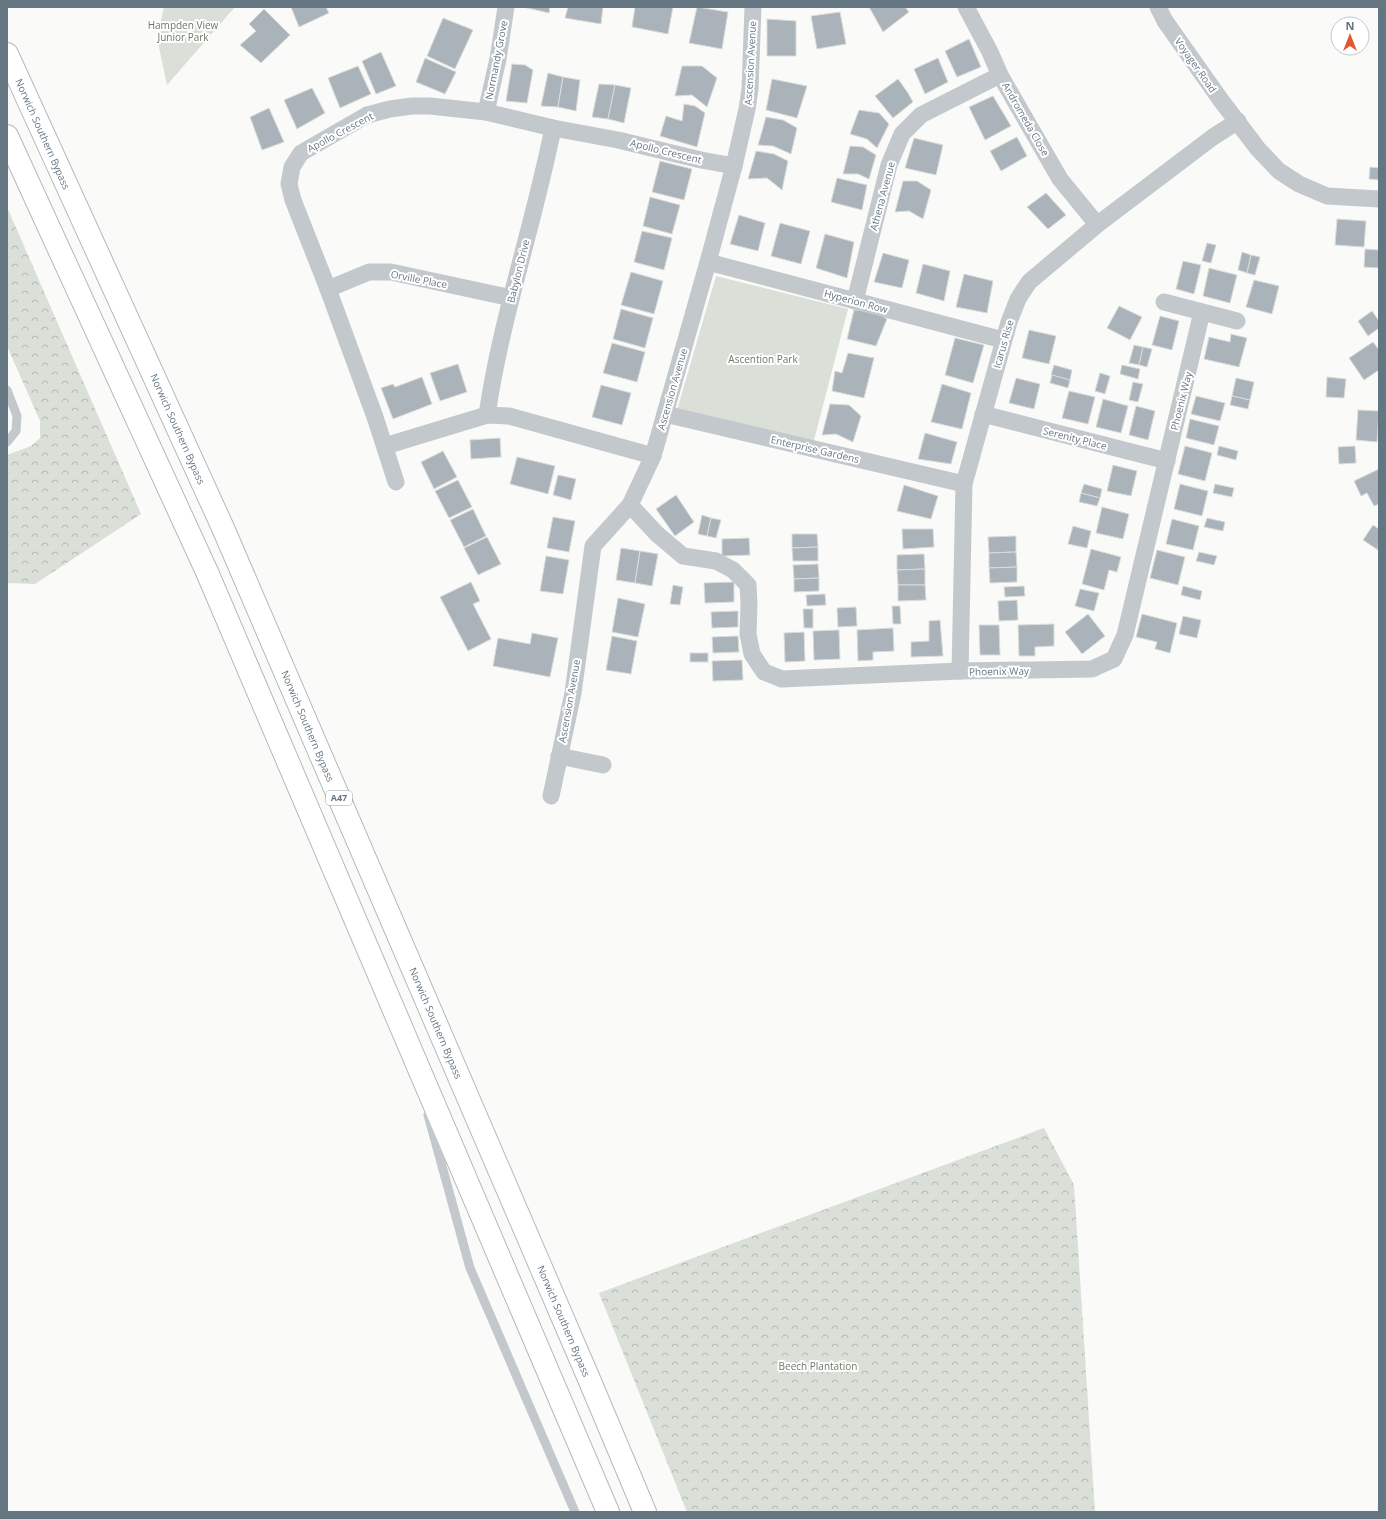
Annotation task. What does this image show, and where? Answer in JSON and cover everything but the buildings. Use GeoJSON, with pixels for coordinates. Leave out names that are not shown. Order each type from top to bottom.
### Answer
{"type":"FeatureCollection","features":[{"type":"Feature","properties":{"kind":"highway","name":"A47"},"geometry":{"type":"LineString","coordinates":[[7,46],[22,88]]}},
{"type":"Feature","properties":{"kind":"highway","name":"Norwich Southern Bypass"},"geometry":{"type":"LineString","coordinates":[[7,54],[223,528],[590,1379],[645,1512]]}},
{"type":"Feature","properties":{"kind":"highway"},"geometry":{"type":"LineString","coordinates":[[7,137],[206,572],[608,1512]]}},
{"type":"Feature","properties":{"kind":"street","name":"Normandy Grove"},"geometry":{"type":"LineString","coordinates":[[486,112],[498,59],[506,7]]}},
{"type":"Feature","properties":{"kind":"street","name":"Ascension Avenue"},"geometry":{"type":"LineString","coordinates":[[551,796],[573,692],[593,546],[630,505],[653,456],[708,262],[734,166],[747,109],[750,89],[753,7]]}},
{"type":"Feature","properties":{"kind":"street","name":"Andromeda Close"},"geometry":{"type":"LineString","coordinates":[[966,7],[990,52],[1000,75],[1060,179],[1091,218],[1098,224]]}},
{"type":"Feature","properties":{"kind":"street","name":"Voyager Road"},"geometry":{"type":"LineString","coordinates":[[1158,7],[1174,34],[1220,99],[1258,149],[1279,171],[1299,184],[1327,196],[1379,199]]}},
{"type":"Feature","properties":{"kind":"street","name":"Athena Avenue"},"geometry":{"type":"LineString","coordinates":[[855,301],[889,165],[902,134],[921,115],[1000,75]]}},
{"type":"Feature","properties":{"kind":"street","name":"Apollo Crescent"},"geometry":{"type":"LineString","coordinates":[[396,482],[385,446],[328,289],[293,200],[289,184],[292,167],[301,153],[367,115],[390,109],[412,106],[430,106],[486,112],[734,166]]}},
{"type":"Feature","properties":{"kind":"street","name":"Icarus Rise"},"geometry":{"type":"LineString","coordinates":[[960,671],[964,484],[1003,340],[1018,298],[1029,282],[1098,224],[1213,137],[1238,121]]}},
{"type":"Feature","properties":{"kind":"street","name":"Babylon Drive"},"geometry":{"type":"LineString","coordinates":[[486,415],[490,389],[511,298],[546,166],[554,128]]}},
{"type":"Feature","properties":{"kind":"street","name":"Hyperion Row"},"geometry":{"type":"LineString","coordinates":[[708,262],[1003,340]]}},
{"type":"Feature","properties":{"kind":"street","name":"Orville Place"},"geometry":{"type":"LineString","coordinates":[[328,289],[369,272],[390,272],[511,298]]}},
{"type":"Feature","properties":{"kind":"street"},"geometry":{"type":"LineString","coordinates":[[1164,302],[1237,321]]}},
{"type":"Feature","properties":{"kind":"street","name":"Phoenix Way"},"geometry":{"type":"LineString","coordinates":[[630,505],[657,534],[683,556],[716,562],[733,570],[748,585],[748,634],[752,654],[764,672],[782,679],[960,671],[1092,669],[1114,658],[1125,635],[1202,312]]}},
{"type":"Feature","properties":{"kind":"street","name":"Enterprise Gardens"},"geometry":{"type":"LineString","coordinates":[[665,414],[964,484]]}},
{"type":"Feature","properties":{"kind":"street","name":"Serenity Place"},"geometry":{"type":"LineString","coordinates":[[983,414],[1166,461]]}},
{"type":"Feature","properties":{"kind":"street"},"geometry":{"type":"LineString","coordinates":[[385,446],[486,415],[509,416],[653,456]]}},
{"type":"Feature","properties":{"kind":"street","name":"Ascension Avenue"},"geometry":{"type":"LineString","coordinates":[[559,756],[603,765]]}},
{"type":"Feature","properties":{"kind":"lane"},"geometry":{"type":"LineString","coordinates":[[7,390],[17,416],[16,431],[7,442]]}},
{"type":"Feature","properties":{"kind":"lane"},"geometry":{"type":"LineString","coordinates":[[414,1061],[470,1268],[575,1512]]}},
{"type":"Feature","properties":{"kind":"green space","name":"Hampden View Junior Park"},"geometry":{"type":"Polygon","coordinates":[[[164,7],[235,7],[167,85],[157,38],[164,7]]]}},
{"type":"Feature","properties":{"kind":"green space"},"geometry":{"type":"Polygon","coordinates":[[[7,207],[141,514],[35,584],[7,583],[7,455],[31,446],[40,438],[40,421],[7,346],[7,207]]]}},
{"type":"Feature","properties":{"kind":"green space","name":"Ascention Park"},"geometry":{"type":"Polygon","coordinates":[[[716,276],[848,309],[813,444],[677,410],[716,276]]]}},
{"type":"Feature","properties":{"kind":"green space","name":"Beech Plantation"},"geometry":{"type":"Polygon","coordinates":[[[1044,1128],[1074,1185],[1095,1512],[687,1512],[599,1293],[1044,1128]]]}}]}
